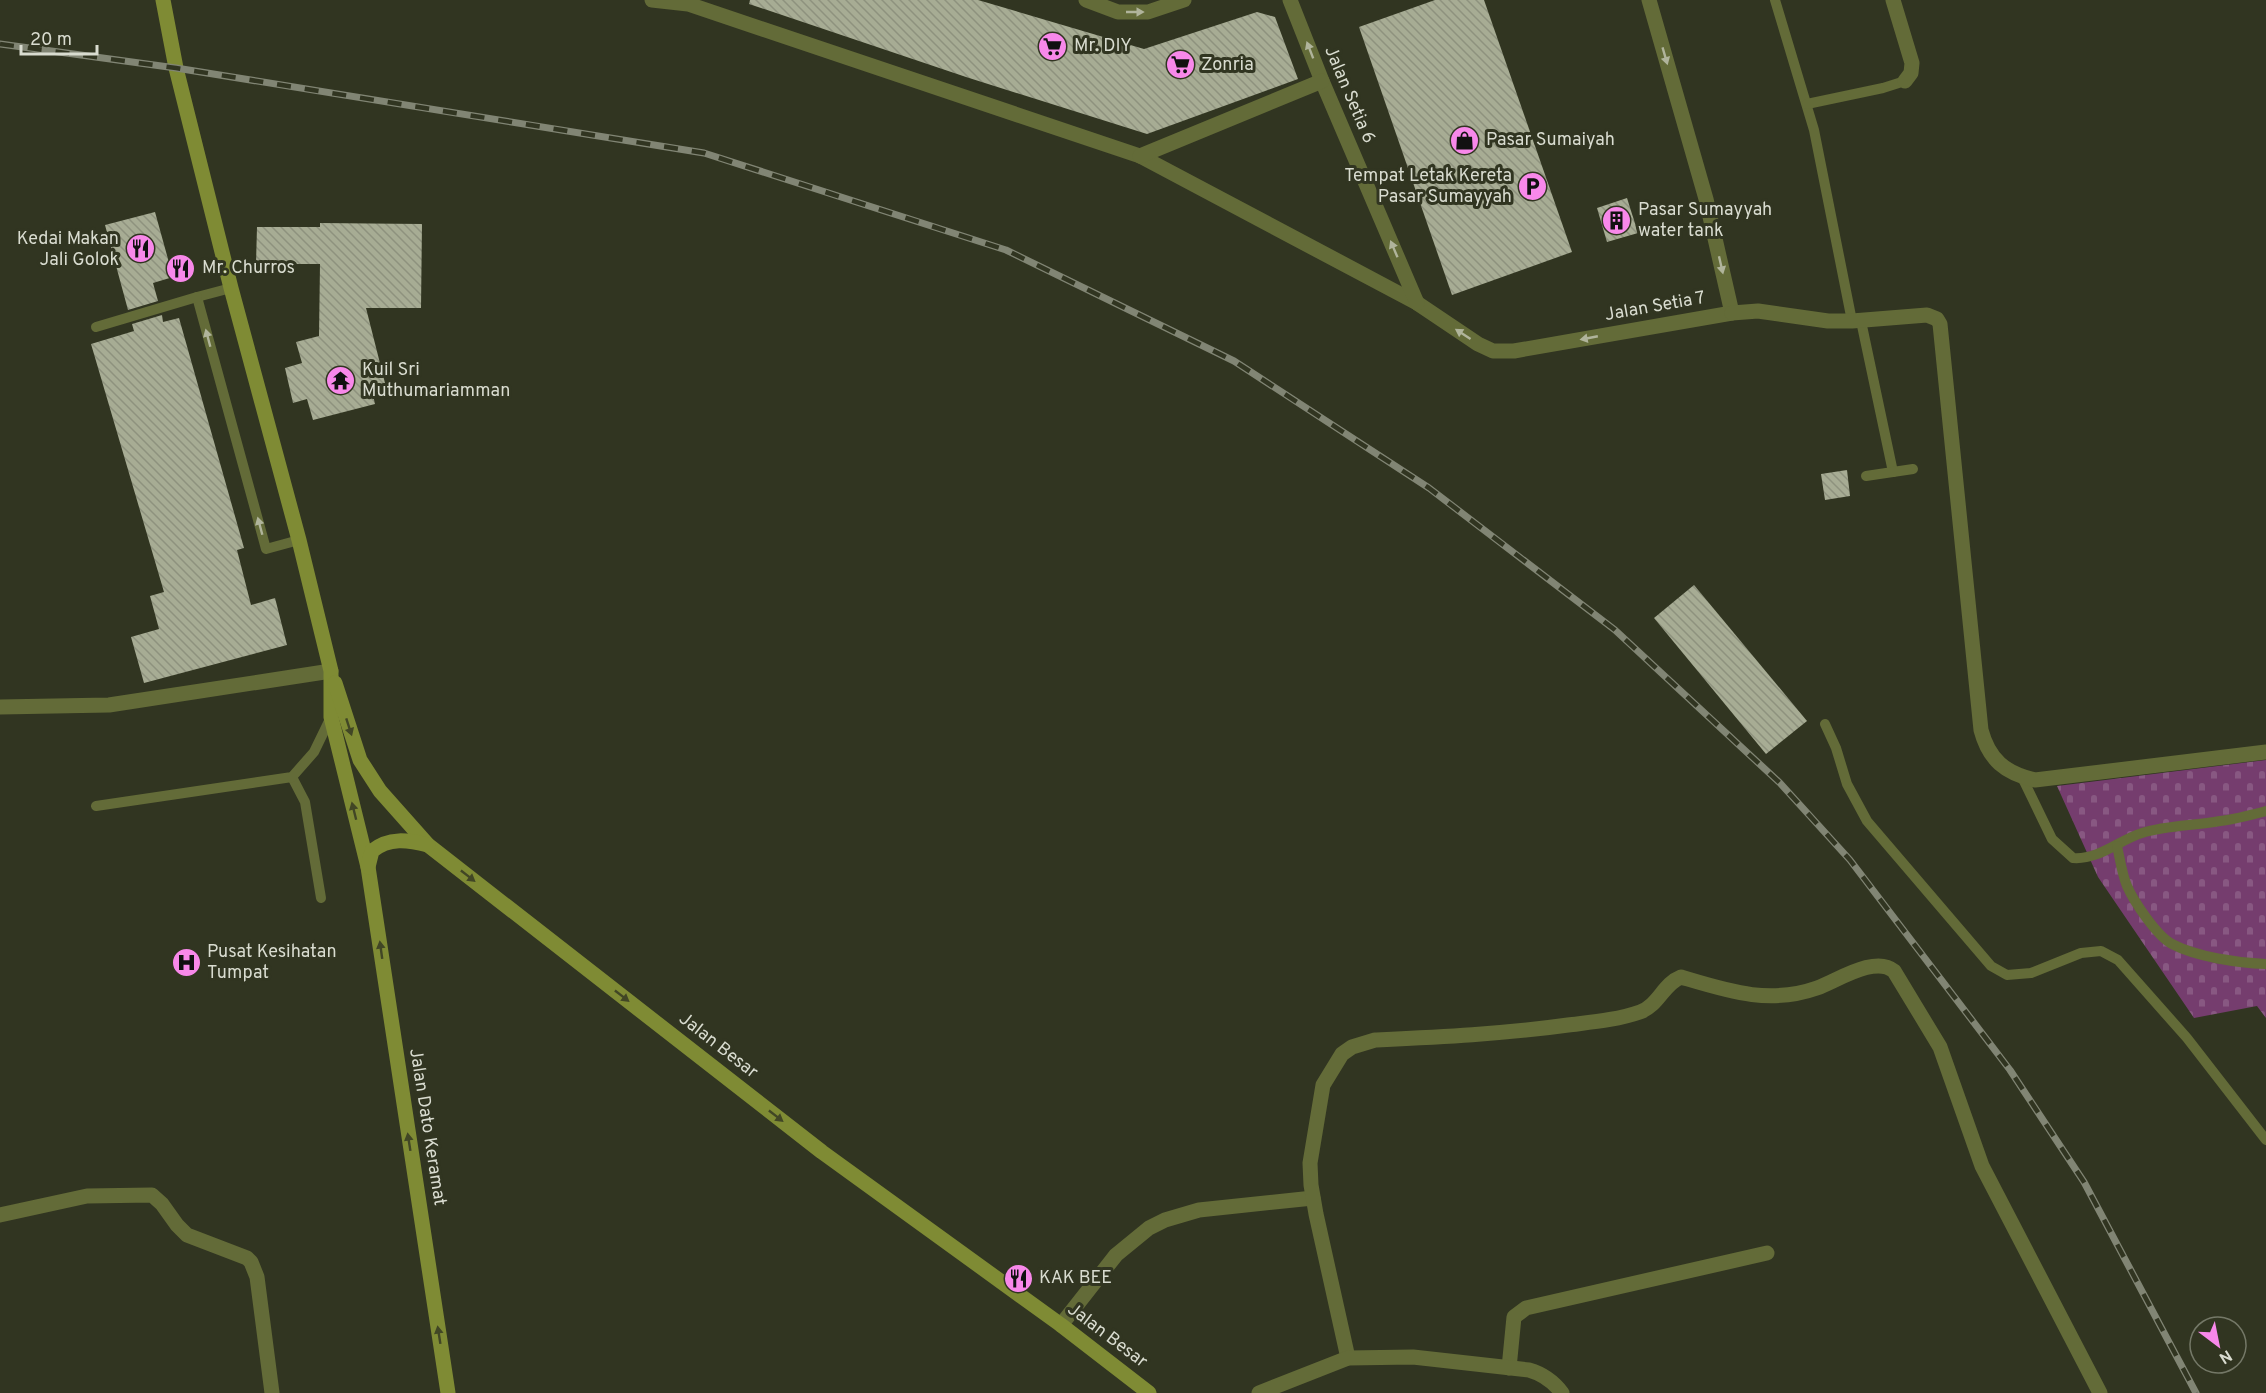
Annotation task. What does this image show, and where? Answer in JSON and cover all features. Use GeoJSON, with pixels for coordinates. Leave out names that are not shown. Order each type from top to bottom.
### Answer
{"type":"FeatureCollection","features":[{"type":"Feature","properties":{"kind":"street"},"geometry":{"type":"LineString","coordinates":[[0,707],[109,705],[331,671],[299,540],[231,288],[176,68],[163,0]]}},
{"type":"Feature","properties":{"kind":"street","name":"Jalan Setia 7"},"geometry":{"type":"LineString","coordinates":[[652,0],[690,2],[1140,156],[1417,303],[1478,344],[1493,351],[1514,351],[1732,314],[1706,199],[1649,0]]}},
{"type":"Feature","properties":{"kind":"street"},"geometry":{"type":"LineString","coordinates":[[1086,0],[1118,12],[1148,12],[1184,0]]}},
{"type":"Feature","properties":{"kind":"street","name":"Jalan Setia 6"},"geometry":{"type":"LineString","coordinates":[[1290,0],[1417,303]]}},
{"type":"Feature","properties":{"kind":"street"},"geometry":{"type":"LineString","coordinates":[[1893,0],[1912,63],[1911,74],[1905,81]]}},
{"type":"Feature","properties":{"kind":"street"},"geometry":{"type":"LineString","coordinates":[[1140,156],[1322,81]]}},
{"type":"Feature","properties":{"kind":"street"},"geometry":{"type":"LineString","coordinates":[[1732,314],[1758,311],[1828,321],[1927,315],[1937,319],[1940,324],[1981,730],[1986,748],[2002,767],[2022,777],[2035,780],[2266,752]]}},
{"type":"Feature","properties":{"kind":"street","name":"Jalan Dato Keramat"},"geometry":{"type":"LineString","coordinates":[[331,671],[331,717],[369,867],[448,1393]]}},
{"type":"Feature","properties":{"kind":"street","name":"Jalan Besar"},"geometry":{"type":"LineString","coordinates":[[331,671],[360,760],[380,791],[428,845],[822,1152],[1061,1325],[1149,1393]]}},
{"type":"Feature","properties":{"kind":"street"},"geometry":{"type":"LineString","coordinates":[[369,867],[372,850],[383,843],[402,840],[428,845]]}},
{"type":"Feature","properties":{"kind":"street"},"geometry":{"type":"LineString","coordinates":[[1348,1358],[1313,1197],[1310,1163],[1323,1084],[1342,1054],[1352,1047],[1375,1040],[1523,1031],[1623,1017],[1644,1011],[1655,1003],[1673,980],[1681,977],[1751,995],[1780,997],[1816,988],[1871,966],[1884,964],[1894,971],[1940,1047],[1982,1166],[2100,1393]]}},
{"type":"Feature","properties":{"kind":"street"},"geometry":{"type":"LineString","coordinates":[[0,1215],[87,1196],[146,1194],[157,1198],[187,1235],[218,1248],[238,1253],[251,1262],[257,1277],[272,1393]]}},
{"type":"Feature","properties":{"kind":"street"},"geometry":{"type":"LineString","coordinates":[[1061,1325],[1116,1255],[1149,1228],[1165,1220],[1199,1210],[1313,1197]]}},
{"type":"Feature","properties":{"kind":"street"},"geometry":{"type":"LineString","coordinates":[[1509,1368],[1514,1317],[1526,1308],[1767,1253]]}},
{"type":"Feature","properties":{"kind":"street"},"geometry":{"type":"LineString","coordinates":[[1259,1393],[1348,1358],[1413,1357],[1539,1373],[1553,1382],[1562,1393]]}},
{"type":"Feature","properties":{"kind":"lane"},"geometry":{"type":"LineString","coordinates":[[1775,0],[1808,104],[1856,321],[1893,472]]}},
{"type":"Feature","properties":{"kind":"lane"},"geometry":{"type":"LineString","coordinates":[[1808,104],[1905,81]]}},
{"type":"Feature","properties":{"kind":"lane"},"geometry":{"type":"LineString","coordinates":[[96,327],[231,288]]}},
{"type":"Feature","properties":{"kind":"lane"},"geometry":{"type":"LineString","coordinates":[[197,297],[266,549],[299,540]]}},
{"type":"Feature","properties":{"kind":"lane"},"geometry":{"type":"LineString","coordinates":[[1866,476],[1913,469]]}},
{"type":"Feature","properties":{"kind":"lane"},"geometry":{"type":"LineString","coordinates":[[96,806],[292,777],[314,752],[331,717]]}},
{"type":"Feature","properties":{"kind":"lane"},"geometry":{"type":"LineString","coordinates":[[1825,724],[1836,748],[1847,784],[1867,821],[1991,966],[2007,975],[2031,973],[2081,953],[2101,951],[2118,960],[2187,1038],[2266,1140]]}},
{"type":"Feature","properties":{"kind":"lane"},"geometry":{"type":"LineString","coordinates":[[292,777],[305,802],[321,898]]}},
{"type":"Feature","properties":{"kind":"lane"},"geometry":{"type":"LineString","coordinates":[[2022,777],[2052,839],[2073,858],[2082,859],[2117,846],[2139,834],[2159,829],[2220,821],[2266,811]]}},
{"type":"Feature","properties":{"kind":"lane"},"geometry":{"type":"LineString","coordinates":[[2117,846],[2128,887],[2144,914],[2170,943],[2192,951],[2245,963],[2266,964]]}},
{"type":"Feature","properties":{"kind":"green space"},"geometry":{"type":"Polygon","coordinates":[[[2266,760],[2266,1018],[2257,1006],[2194,1018],[2098,877],[2057,786],[2266,760]]]}},
{"type":"Feature","properties":{"kind":"building"},"geometry":{"type":"Polygon","coordinates":[[[750,0],[978,0],[1144,49],[1257,12],[1275,17],[1298,79],[1147,134],[966,77],[749,4],[750,0]]]}},
{"type":"Feature","properties":{"kind":"building","name":"Pasar Sumaiyah"},"geometry":{"type":"Polygon","coordinates":[[[1435,0],[1484,0],[1572,252],[1452,295],[1359,27],[1435,0]]]}},
{"type":"Feature","properties":{"kind":"building","name":"Pasar Sumayyah water tank"},"geometry":{"type":"Polygon","coordinates":[[[1627,198],[1638,233],[1607,242],[1597,208],[1627,198]]]}},
{"type":"Feature","properties":{"kind":"building"},"geometry":{"type":"Polygon","coordinates":[[[155,212],[173,277],[153,283],[158,301],[128,310],[105,225],[155,212]]]}},
{"type":"Feature","properties":{"kind":"building"},"geometry":{"type":"Polygon","coordinates":[[[320,223],[422,224],[421,308],[366,308],[386,387],[372,391],[375,404],[313,420],[307,399],[293,403],[285,368],[302,363],[296,342],[319,336],[320,264],[256,264],[257,227],[320,227],[320,223]]]}},
{"type":"Feature","properties":{"kind":"building"},"geometry":{"type":"Polygon","coordinates":[[[162,315],[163,322],[179,318],[244,548],[237,550],[251,605],[275,598],[287,645],[144,683],[131,637],[159,629],[150,596],[164,592],[91,344],[134,331],[132,324],[162,315]]]}},
{"type":"Feature","properties":{"kind":"building"},"geometry":{"type":"Polygon","coordinates":[[[1847,470],[1850,496],[1825,500],[1821,474],[1847,470]]]}},
{"type":"Feature","properties":{"kind":"building"},"geometry":{"type":"Polygon","coordinates":[[[1694,585],[1807,721],[1766,754],[1654,618],[1694,585]]]}},
{"type":"Feature","properties":{"kind":"railway"},"geometry":{"type":"LineString","coordinates":[[0,44],[176,68],[704,153],[1006,250],[1234,361],[1429,488],[1615,630],[1780,783],[1850,860],[2010,1070],[2084,1182],[2196,1393]]}},
{"type":"Feature","properties":{"kind":"place","name":"Mr. DIY"},"geometry":{"type":"Point","coordinates":[1053,46]}},
{"type":"Feature","properties":{"kind":"place","name":"Zonria"},"geometry":{"type":"Point","coordinates":[1180,65]}},
{"type":"Feature","properties":{"kind":"place","name":"Pasar Sumaiyah"},"geometry":{"type":"Point","coordinates":[1465,140]}},
{"type":"Feature","properties":{"kind":"place","name":"Tempat Letak Kereta Pasar Sumayyah"},"geometry":{"type":"Point","coordinates":[1533,186]}},
{"type":"Feature","properties":{"kind":"place","name":"Pasar Sumayyah water tank"},"geometry":{"type":"Point","coordinates":[1617,220]}},
{"type":"Feature","properties":{"kind":"place","name":"Kedai Makan Jali Golok"},"geometry":{"type":"Point","coordinates":[140,249]}},
{"type":"Feature","properties":{"kind":"place","name":"Mr. Churros"},"geometry":{"type":"Point","coordinates":[181,268]}},
{"type":"Feature","properties":{"kind":"place","name":"Kuil Sri Muthumariamman"},"geometry":{"type":"Point","coordinates":[341,380]}},
{"type":"Feature","properties":{"kind":"place","name":"Pusat Kesihatan Tumpat"},"geometry":{"type":"Point","coordinates":[186,962]}},
{"type":"Feature","properties":{"kind":"place","name":"KAK BEE"},"geometry":{"type":"Point","coordinates":[1018,1278]}}]}
